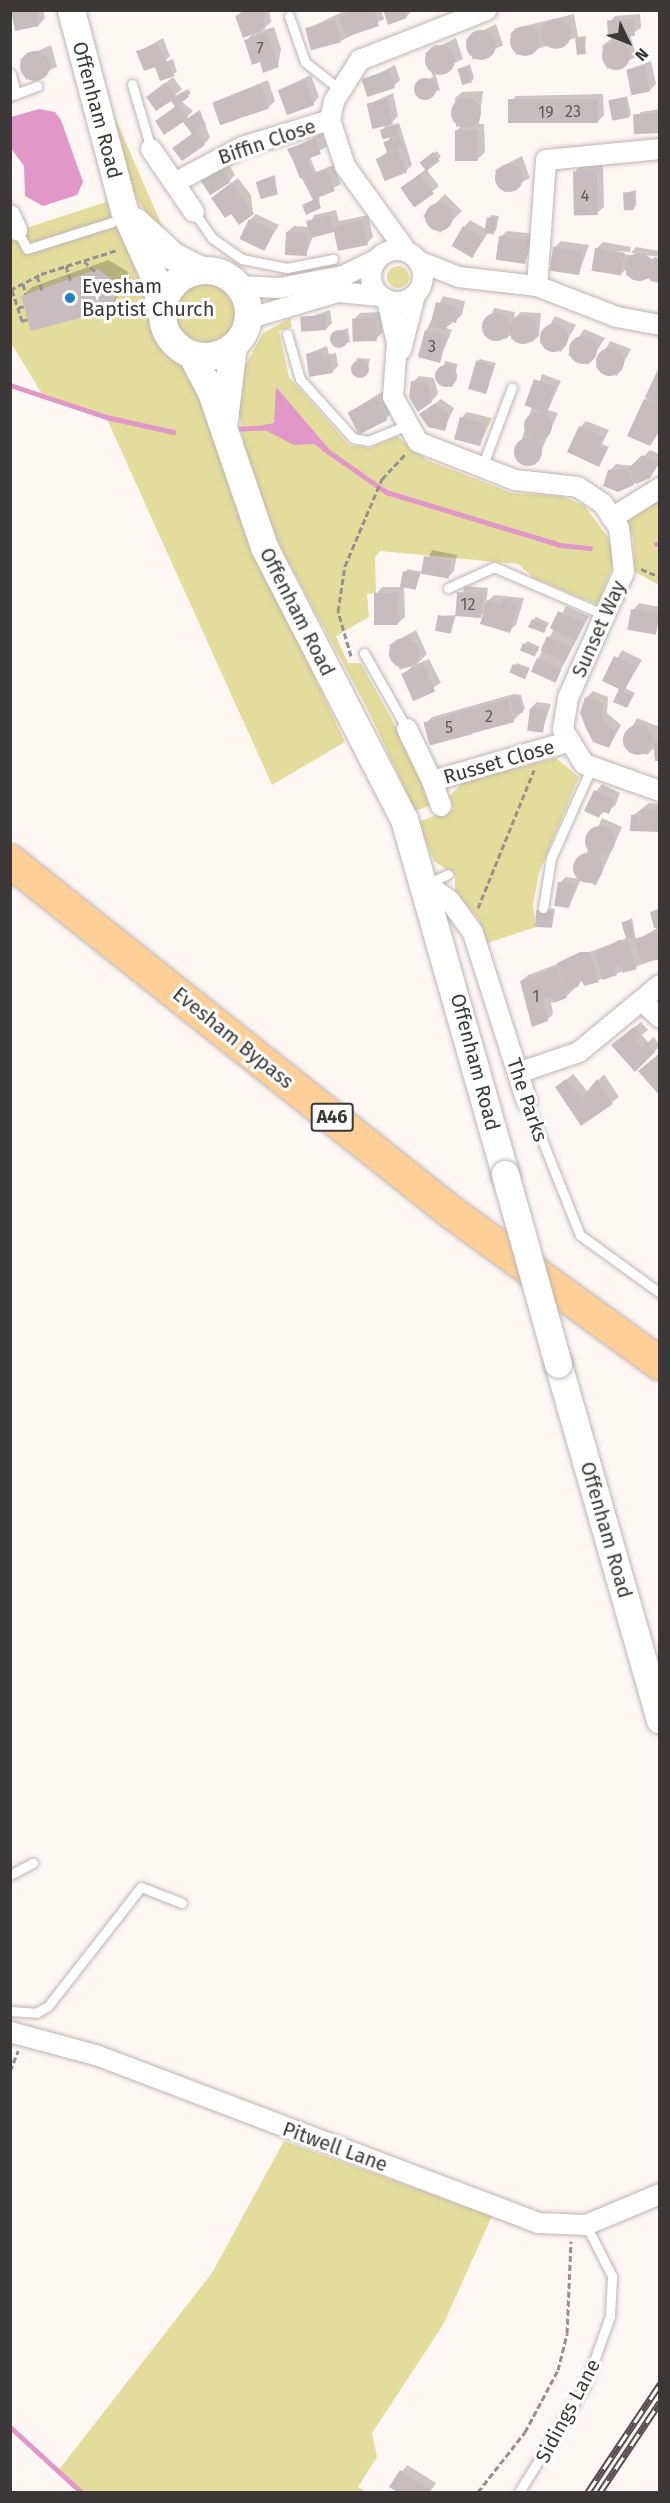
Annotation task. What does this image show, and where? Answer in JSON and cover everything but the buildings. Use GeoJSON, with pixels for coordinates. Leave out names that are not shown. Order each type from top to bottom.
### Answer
{"type":"FeatureCollection","features":[{"type":"Feature","properties":{"kind":"highway","name":"Evesham Bypass"},"geometry":{"type":"LineString","coordinates":[[10,861],[451,1212],[660,1364]]}},
{"type":"Feature","properties":{"kind":"main road","name":"Offenham Road"},"geometry":{"type":"LineString","coordinates":[[71,10],[118,216],[139,244],[155,279],[161,309]]}},
{"type":"Feature","properties":{"kind":"main road"},"geometry":{"type":"LineString","coordinates":[[118,216],[173,256],[200,270],[222,273],[239,286],[248,319],[232,346],[206,356],[191,354],[168,337],[161,309],[173,282],[200,270]]}},
{"type":"Feature","properties":{"kind":"main road","name":"Offenham Road"},"geometry":{"type":"LineString","coordinates":[[222,430],[232,346]]}},
{"type":"Feature","properties":{"kind":"main road","name":"Offenham Road"},"geometry":{"type":"LineString","coordinates":[[191,354],[222,430],[264,547],[437,879],[505,1174],[660,1720]]}},
{"type":"Feature","properties":{"kind":"street"},"geometry":{"type":"LineString","coordinates":[[417,292],[423,275],[373,200],[345,166],[330,120],[338,88],[360,60],[487,10]]}},
{"type":"Feature","properties":{"kind":"street","name":"Biffin Close"},"geometry":{"type":"LineString","coordinates":[[174,183],[242,147],[330,120]]}},
{"type":"Feature","properties":{"kind":"street"},"geometry":{"type":"LineString","coordinates":[[151,149],[194,212]]}},
{"type":"Feature","properties":{"kind":"street"},"geometry":{"type":"LineString","coordinates":[[537,286],[546,160],[660,149]]}},
{"type":"Feature","properties":{"kind":"street"},"geometry":{"type":"LineString","coordinates":[[373,200],[381,256],[372,274],[383,298]]}},
{"type":"Feature","properties":{"kind":"street"},"geometry":{"type":"LineString","coordinates":[[239,286],[279,288],[343,276],[381,256],[412,256],[459,277],[537,286],[617,317],[660,325]]}},
{"type":"Feature","properties":{"kind":"street"},"geometry":{"type":"LineString","coordinates":[[248,319],[339,292],[402,302],[417,292],[459,277]]}},
{"type":"Feature","properties":{"kind":"street","name":"Sunset Way"},"geometry":{"type":"LineString","coordinates":[[393,369],[417,292]]}},
{"type":"Feature","properties":{"kind":"street","name":"Sunset Way"},"geometry":{"type":"LineString","coordinates":[[383,298],[397,343],[393,369],[393,397],[405,426],[418,442],[515,480],[578,487],[612,518],[626,562],[607,616],[568,698],[563,717],[567,742]]}},
{"type":"Feature","properties":{"kind":"street"},"geometry":{"type":"LineString","coordinates":[[612,518],[660,488]]}},
{"type":"Feature","properties":{"kind":"street","name":"Russet Close"},"geometry":{"type":"LineString","coordinates":[[407,729],[432,781],[441,806]]}},
{"type":"Feature","properties":{"kind":"street"},"geometry":{"type":"LineString","coordinates":[[567,742],[591,768],[660,791]]}},
{"type":"Feature","properties":{"kind":"street","name":"Russet Close"},"geometry":{"type":"LineString","coordinates":[[432,781],[567,742]]}},
{"type":"Feature","properties":{"kind":"street","name":"The Parks"},"geometry":{"type":"LineString","coordinates":[[437,879],[470,928],[527,1102]]}},
{"type":"Feature","properties":{"kind":"street"},"geometry":{"type":"LineString","coordinates":[[518,1073],[579,1052],[660,985]]}},
{"type":"Feature","properties":{"kind":"street"},"geometry":{"type":"LineString","coordinates":[[642,1001],[660,1018]]}},
{"type":"Feature","properties":{"kind":"street","name":"Pitwell Lane"},"geometry":{"type":"LineString","coordinates":[[10,2032],[96,2055],[538,2223],[578,2226],[660,2194]]}},
{"type":"Feature","properties":{"kind":"lane"},"geometry":{"type":"LineString","coordinates":[[289,16],[305,62],[338,88]]}},
{"type":"Feature","properties":{"kind":"lane"},"geometry":{"type":"LineString","coordinates":[[11,74],[13,95],[37,86]]}},
{"type":"Feature","properties":{"kind":"lane"},"geometry":{"type":"LineString","coordinates":[[132,84],[151,149]]}},
{"type":"Feature","properties":{"kind":"lane"},"geometry":{"type":"LineString","coordinates":[[194,212],[212,238],[242,259],[287,268],[333,260]]}},
{"type":"Feature","properties":{"kind":"lane"},"geometry":{"type":"LineString","coordinates":[[14,223],[27,249],[118,216]]}},
{"type":"Feature","properties":{"kind":"lane"},"geometry":{"type":"LineString","coordinates":[[287,334],[300,379],[353,438],[368,441],[405,426]]}},
{"type":"Feature","properties":{"kind":"lane"},"geometry":{"type":"LineString","coordinates":[[482,467],[512,387]]}},
{"type":"Feature","properties":{"kind":"lane"},"geometry":{"type":"LineString","coordinates":[[448,588],[494,567],[607,616]]}},
{"type":"Feature","properties":{"kind":"lane"},"geometry":{"type":"LineString","coordinates":[[364,652],[407,729]]}},
{"type":"Feature","properties":{"kind":"lane"},"geometry":{"type":"LineString","coordinates":[[543,908],[550,858],[591,768]]}},
{"type":"Feature","properties":{"kind":"lane","name":"The Parks"},"geometry":{"type":"LineString","coordinates":[[527,1102],[580,1235],[660,1293]]}},
{"type":"Feature","properties":{"kind":"lane"},"geometry":{"type":"LineString","coordinates":[[10,1875],[33,1863]]}},
{"type":"Feature","properties":{"kind":"lane"},"geometry":{"type":"LineString","coordinates":[[10,2011],[36,2013],[48,2006],[141,1887],[182,1903]]}},
{"type":"Feature","properties":{"kind":"lane","name":"Sidings Lane"},"geometry":{"type":"LineString","coordinates":[[519,2493],[585,2386],[610,2316],[612,2276],[578,2226]]}},
{"type":"Feature","properties":{"kind":"path"},"geometry":{"type":"LineString","coordinates":[[28,319],[22,321],[11,290],[37,276],[139,244]]}},
{"type":"Feature","properties":{"kind":"path"},"geometry":{"type":"LineString","coordinates":[[83,260],[96,272]]}},
{"type":"Feature","properties":{"kind":"path"},"geometry":{"type":"LineString","coordinates":[[66,266],[71,281]]}},
{"type":"Feature","properties":{"kind":"path"},"geometry":{"type":"LineString","coordinates":[[37,276],[42,290]]}},
{"type":"Feature","properties":{"kind":"path"},"geometry":{"type":"LineString","coordinates":[[23,284],[26,294]]}},
{"type":"Feature","properties":{"kind":"path"},"geometry":{"type":"LineString","coordinates":[[18,308],[24,306]]}},
{"type":"Feature","properties":{"kind":"path"},"geometry":{"type":"LineString","coordinates":[[364,652],[350,656],[338,611],[345,566],[369,504],[382,478],[418,442]]}},
{"type":"Feature","properties":{"kind":"path"},"geometry":{"type":"LineString","coordinates":[[470,928],[543,749]]}},
{"type":"Feature","properties":{"kind":"path"},"geometry":{"type":"LineString","coordinates":[[478,2493],[525,2432],[558,2370],[567,2333],[578,2226]]}},
{"type":"Feature","properties":{"kind":"shaded area"},"geometry":{"type":"Polygon","coordinates":[[[96,74],[170,244],[128,188],[96,74]]]}},
{"type":"Feature","properties":{"kind":"shaded area"},"geometry":{"type":"Polygon","coordinates":[[[39,109],[55,112],[61,120],[83,182],[77,195],[43,206],[25,196],[24,166],[10,147],[11,117],[39,109]]]}},
{"type":"Feature","properties":{"kind":"shaded area"},"geometry":{"type":"Polygon","coordinates":[[[112,200],[150,294],[152,329],[195,376],[261,561],[345,742],[272,785],[106,417],[45,399],[11,343],[11,233],[112,200]]]}},
{"type":"Feature","properties":{"kind":"shaded area"},"geometry":{"type":"Polygon","coordinates":[[[398,266],[406,269],[409,277],[406,285],[398,288],[390,285],[387,277],[390,269],[398,266]]]}},
{"type":"Feature","properties":{"kind":"shaded area"},"geometry":{"type":"Polygon","coordinates":[[[205,279],[218,282],[229,289],[236,300],[239,313],[236,326],[229,337],[218,344],[205,347],[192,344],[181,337],[174,326],[171,313],[174,300],[181,289],[192,282],[205,279]]]}},
{"type":"Feature","properties":{"kind":"shaded area"},"geometry":{"type":"Polygon","coordinates":[[[290,318],[292,327],[279,331],[289,377],[349,445],[371,448],[397,436],[427,460],[512,493],[561,496],[584,505],[610,540],[613,564],[598,605],[534,578],[518,564],[380,551],[375,558],[376,593],[367,594],[369,617],[336,636],[348,663],[361,663],[424,779],[432,805],[415,811],[368,710],[281,548],[245,456],[239,409],[245,366],[263,333],[290,318]]]}},
{"type":"Feature","properties":{"kind":"shaded area"},"geometry":{"type":"Polygon","coordinates":[[[276,387],[329,449],[327,453],[314,444],[294,445],[265,430],[263,425],[274,423],[276,387]]]}},
{"type":"Feature","properties":{"kind":"shaded area"},"geometry":{"type":"Polygon","coordinates":[[[659,492],[659,585],[635,572],[633,537],[619,514],[659,492]]]}},
{"type":"Feature","properties":{"kind":"shaded area"},"geometry":{"type":"Polygon","coordinates":[[[556,758],[579,777],[539,873],[533,905],[536,927],[487,943],[478,918],[455,891],[455,875],[434,861],[418,822],[453,809],[450,796],[463,782],[556,758]]]}},
{"type":"Feature","properties":{"kind":"shaded area"},"geometry":{"type":"Polygon","coordinates":[[[284,2141],[492,2216],[443,2325],[372,2433],[377,2457],[358,2487],[366,2492],[81,2492],[58,2471],[212,2273],[284,2141]]]}},
{"type":"Feature","properties":{"kind":"waterway"},"geometry":{"type":"LineString","coordinates":[[10,385],[106,417],[173,432]]}},
{"type":"Feature","properties":{"kind":"waterway"},"geometry":{"type":"LineString","coordinates":[[233,429],[268,427]]}},
{"type":"Feature","properties":{"kind":"waterway"},"geometry":{"type":"LineString","coordinates":[[323,448],[386,492],[560,545],[590,548]]}},
{"type":"Feature","properties":{"kind":"waterway"},"geometry":{"type":"LineString","coordinates":[[10,2427],[81,2492]]}},
{"type":"Feature","properties":{"kind":"railway"},"geometry":{"type":"LineString","coordinates":[[588,2492],[660,2384]]}},
{"type":"Feature","properties":{"kind":"railway"},"geometry":{"type":"LineString","coordinates":[[600,2492],[660,2402]]}},
{"type":"Feature","properties":{"kind":"place","name":"Evesham Baptist Church"},"geometry":{"type":"Point","coordinates":[70,298]}}]}
